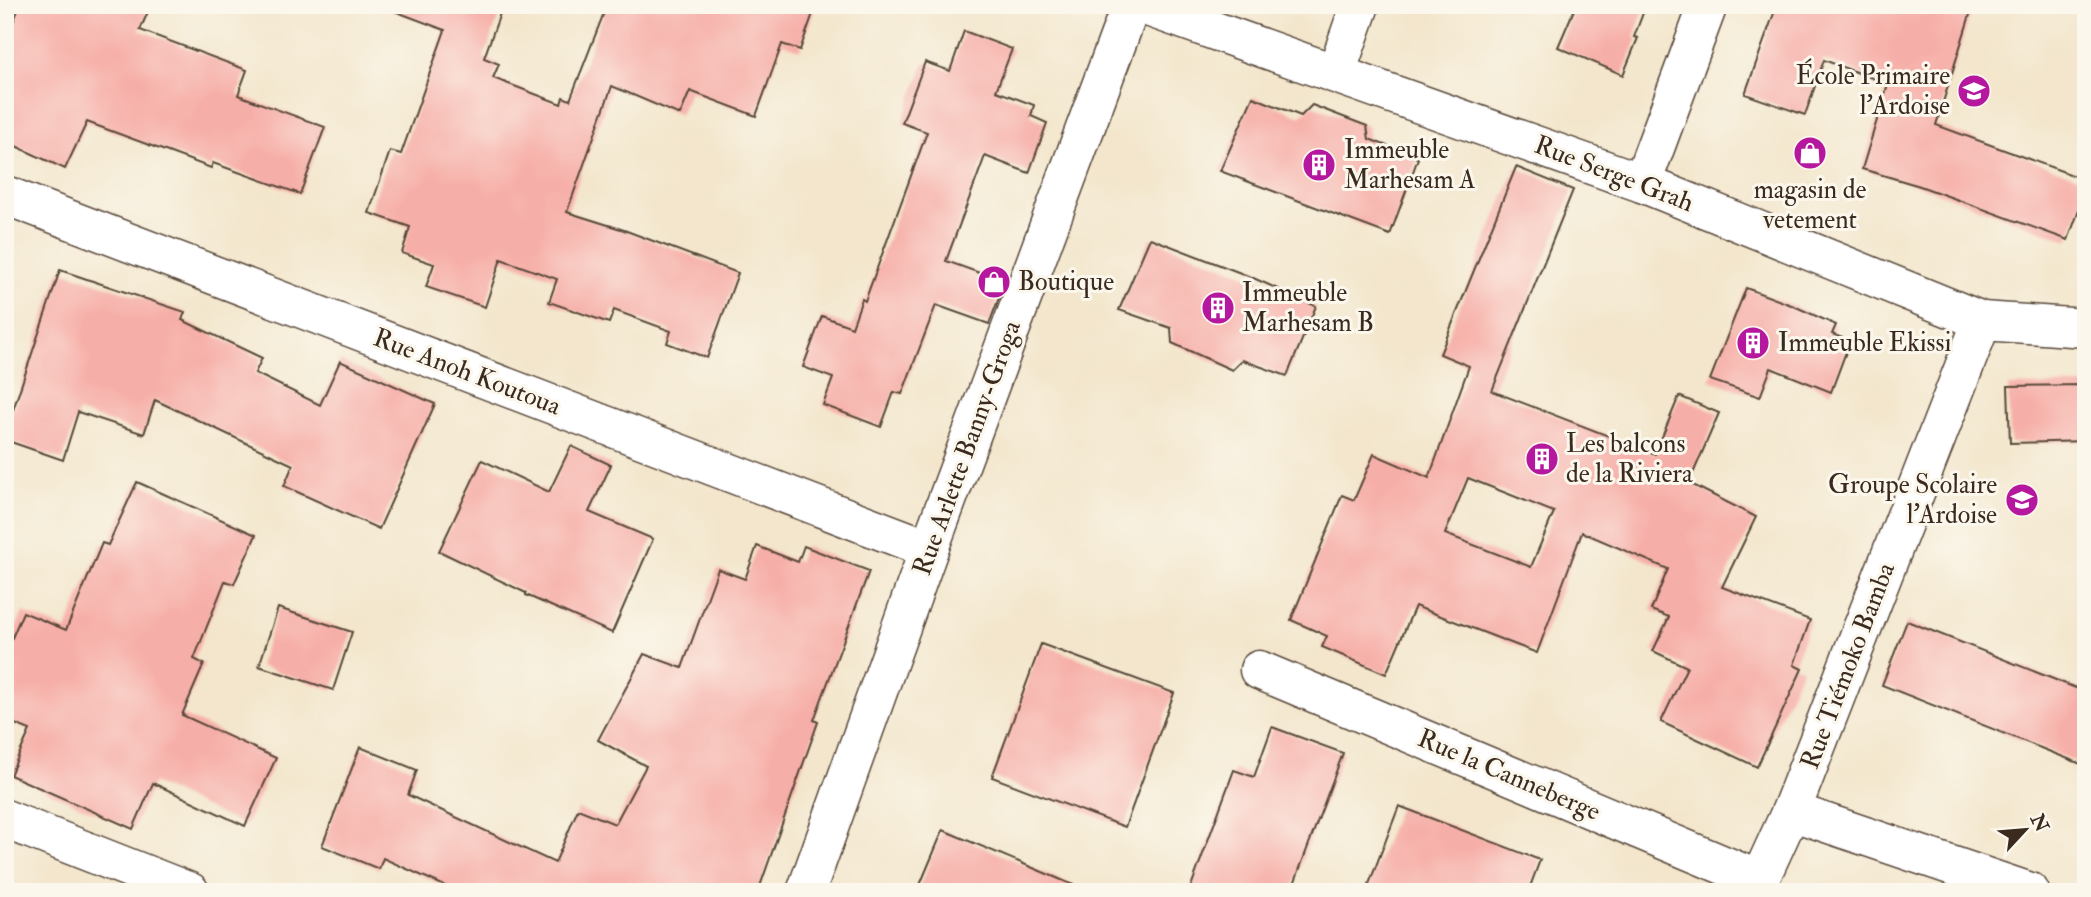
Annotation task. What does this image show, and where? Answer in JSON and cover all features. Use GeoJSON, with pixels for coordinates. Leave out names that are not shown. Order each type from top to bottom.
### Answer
{"type":"FeatureCollection","features":[{"type":"Feature","properties":{"kind":"street","name":"Rue Arlette Banny-Groga"},"geometry":{"type":"LineString","coordinates":[[806,892],[929,550],[1131,5]]}},
{"type":"Feature","properties":{"kind":"street","name":"Rue Serge Grah"},"geometry":{"type":"LineString","coordinates":[[1142,5],[1642,183],[1982,321],[2086,328]]}},
{"type":"Feature","properties":{"kind":"street"},"geometry":{"type":"LineString","coordinates":[[1336,73],[1360,5]]}},
{"type":"Feature","properties":{"kind":"street"},"geometry":{"type":"LineString","coordinates":[[1642,183],[1708,5]]}},
{"type":"Feature","properties":{"kind":"street","name":"Rue Anoh Koutoua"},"geometry":{"type":"LineString","coordinates":[[5,195],[929,550]]}},
{"type":"Feature","properties":{"kind":"street","name":"Rue Tiémoko Bamba"},"geometry":{"type":"LineString","coordinates":[[1756,886],[1791,811],[1982,321]]}},
{"type":"Feature","properties":{"kind":"street","name":"Rue la Canneberge"},"geometry":{"type":"LineString","coordinates":[[1259,670],[1756,886]]}},
{"type":"Feature","properties":{"kind":"street"},"geometry":{"type":"LineString","coordinates":[[1791,811],[2030,892]]}},
{"type":"Feature","properties":{"kind":"street"},"geometry":{"type":"LineString","coordinates":[[5,820],[190,892]]}},
{"type":"Feature","properties":{"kind":"building"},"geometry":{"type":"Polygon","coordinates":[[[20,5],[151,5],[140,30],[247,70],[238,95],[325,127],[300,194],[213,163],[211,168],[87,122],[65,169],[5,141],[5,43],[20,5]]]}},
{"type":"Feature","properties":{"kind":"building"},"geometry":{"type":"Polygon","coordinates":[[[389,5],[503,5],[484,58],[499,64],[493,78],[561,104],[563,97],[570,100],[607,5],[816,5],[800,50],[782,44],[756,116],[690,91],[680,115],[612,86],[567,212],[624,230],[738,273],[707,358],[667,343],[671,331],[614,310],[609,323],[549,302],[557,279],[501,259],[485,307],[426,287],[434,264],[402,253],[410,227],[369,213],[390,151],[401,154],[445,30],[389,9],[389,5]]]}},
{"type":"Feature","properties":{"kind":"building"},"geometry":{"type":"Polygon","coordinates":[[[1576,5],[1646,5],[1634,37],[1638,38],[1623,75],[1558,47],[1576,5]]]}},
{"type":"Feature","properties":{"kind":"building"},"geometry":{"type":"Polygon","coordinates":[[[1777,5],[1973,5],[1936,125],[2086,180],[2086,191],[2068,240],[1920,186],[1862,169],[1888,84],[1824,60],[1805,115],[1745,94],[1777,5]]]}},
{"type":"Feature","properties":{"kind":"building"},"geometry":{"type":"Polygon","coordinates":[[[964,31],[1012,49],[996,91],[1034,105],[1031,116],[1047,123],[1029,173],[985,156],[946,261],[1005,282],[989,324],[936,305],[902,394],[894,392],[881,427],[823,405],[833,378],[803,367],[822,316],[852,327],[862,299],[865,301],[927,132],[902,123],[925,62],[950,71],[964,31]]]}},
{"type":"Feature","properties":{"kind":"building","name":"Immeuble Marhesam A"},"geometry":{"type":"Polygon","coordinates":[[[1253,97],[1301,116],[1312,105],[1367,126],[1369,139],[1418,158],[1390,235],[1220,171],[1253,97]]]}},
{"type":"Feature","properties":{"kind":"building"},"geometry":{"type":"Polygon","coordinates":[[[1516,167],[1573,190],[1492,391],[1655,454],[1679,396],[1719,413],[1689,483],[1756,517],[1722,587],[1810,620],[1794,665],[1802,669],[1757,767],[1661,722],[1687,667],[1653,651],[1669,617],[1651,610],[1668,569],[1582,532],[1537,653],[1415,606],[1386,674],[1322,647],[1327,636],[1291,620],[1342,495],[1354,500],[1374,454],[1429,478],[1469,366],[1440,354],[1516,167]],[[1468,478],[1445,534],[1531,567],[1554,512],[1468,478]]]}},
{"type":"Feature","properties":{"kind":"building","name":"Immeuble Marhesam B"},"geometry":{"type":"Polygon","coordinates":[[[1150,238],[1251,277],[1316,306],[1287,376],[1242,360],[1232,370],[1172,343],[1171,328],[1119,310],[1150,238]]]}},
{"type":"Feature","properties":{"kind":"building"},"geometry":{"type":"Polygon","coordinates":[[[60,270],[185,312],[182,320],[262,358],[255,373],[320,405],[340,361],[435,404],[379,529],[284,486],[293,465],[155,400],[144,434],[78,412],[63,460],[5,440],[60,270]]]}},
{"type":"Feature","properties":{"kind":"building"},"geometry":{"type":"Polygon","coordinates":[[[1746,288],[1836,325],[1832,334],[1850,341],[1831,392],[1771,368],[1760,397],[1710,380],[1746,288]]]}},
{"type":"Feature","properties":{"kind":"building"},"geometry":{"type":"Polygon","coordinates":[[[2086,385],[2086,441],[2010,443],[2008,386],[2086,385]]]}},
{"type":"Feature","properties":{"kind":"building"},"geometry":{"type":"Polygon","coordinates":[[[571,446],[611,465],[589,512],[653,539],[612,633],[526,595],[439,551],[482,460],[549,492],[571,446]]]}},
{"type":"Feature","properties":{"kind":"building"},"geometry":{"type":"Polygon","coordinates":[[[137,482],[256,535],[234,584],[225,581],[194,659],[204,664],[182,715],[276,758],[245,826],[153,783],[133,829],[10,775],[30,730],[5,720],[5,654],[23,612],[66,630],[102,543],[108,545],[137,482]]]}},
{"type":"Feature","properties":{"kind":"building"},"geometry":{"type":"Polygon","coordinates":[[[757,546],[798,562],[804,546],[869,571],[814,720],[818,722],[758,892],[458,892],[383,858],[379,869],[322,846],[360,747],[417,770],[408,795],[555,863],[578,809],[615,824],[646,766],[598,740],[644,654],[682,668],[718,569],[745,579],[757,546]]]}},
{"type":"Feature","properties":{"kind":"building"},"geometry":{"type":"Polygon","coordinates":[[[278,608],[352,632],[333,690],[259,666],[278,608]]]}},
{"type":"Feature","properties":{"kind":"building"},"geometry":{"type":"Polygon","coordinates":[[[1907,621],[2086,692],[2086,766],[1882,685],[1907,621]]]}},
{"type":"Feature","properties":{"kind":"building"},"geometry":{"type":"Polygon","coordinates":[[[1041,644],[1174,693],[1125,827],[992,777],[1041,644]]]}},
{"type":"Feature","properties":{"kind":"building"},"geometry":{"type":"Polygon","coordinates":[[[1272,727],[1343,753],[1291,892],[1189,892],[1234,770],[1254,777],[1272,727]]]}},
{"type":"Feature","properties":{"kind":"building"},"geometry":{"type":"Polygon","coordinates":[[[1399,806],[1540,860],[1528,892],[1366,892],[1399,806]]]}},
{"type":"Feature","properties":{"kind":"building"},"geometry":{"type":"Polygon","coordinates":[[[943,830],[1090,892],[917,892],[943,830]]]}},
{"type":"Feature","properties":{"kind":"place","name":"École Primaire l'Ardoise"},"geometry":{"type":"Point","coordinates":[1974,91]}},
{"type":"Feature","properties":{"kind":"place","name":"magasin de vetement"},"geometry":{"type":"Point","coordinates":[1810,153]}},
{"type":"Feature","properties":{"kind":"place","name":"Immeuble Marhesam A"},"geometry":{"type":"Point","coordinates":[1319,165]}},
{"type":"Feature","properties":{"kind":"place","name":"Boutique"},"geometry":{"type":"Point","coordinates":[994,282]}},
{"type":"Feature","properties":{"kind":"place","name":"Immeuble Marhesam B"},"geometry":{"type":"Point","coordinates":[1218,308]}},
{"type":"Feature","properties":{"kind":"place","name":"Immeuble Ekissi"},"geometry":{"type":"Point","coordinates":[1753,343]}},
{"type":"Feature","properties":{"kind":"place","name":"Les balcons de la Riviera"},"geometry":{"type":"Point","coordinates":[1542,459]}},
{"type":"Feature","properties":{"kind":"place","name":"Groupe Scolaire l'Ardoise"},"geometry":{"type":"Point","coordinates":[2022,500]}}]}
